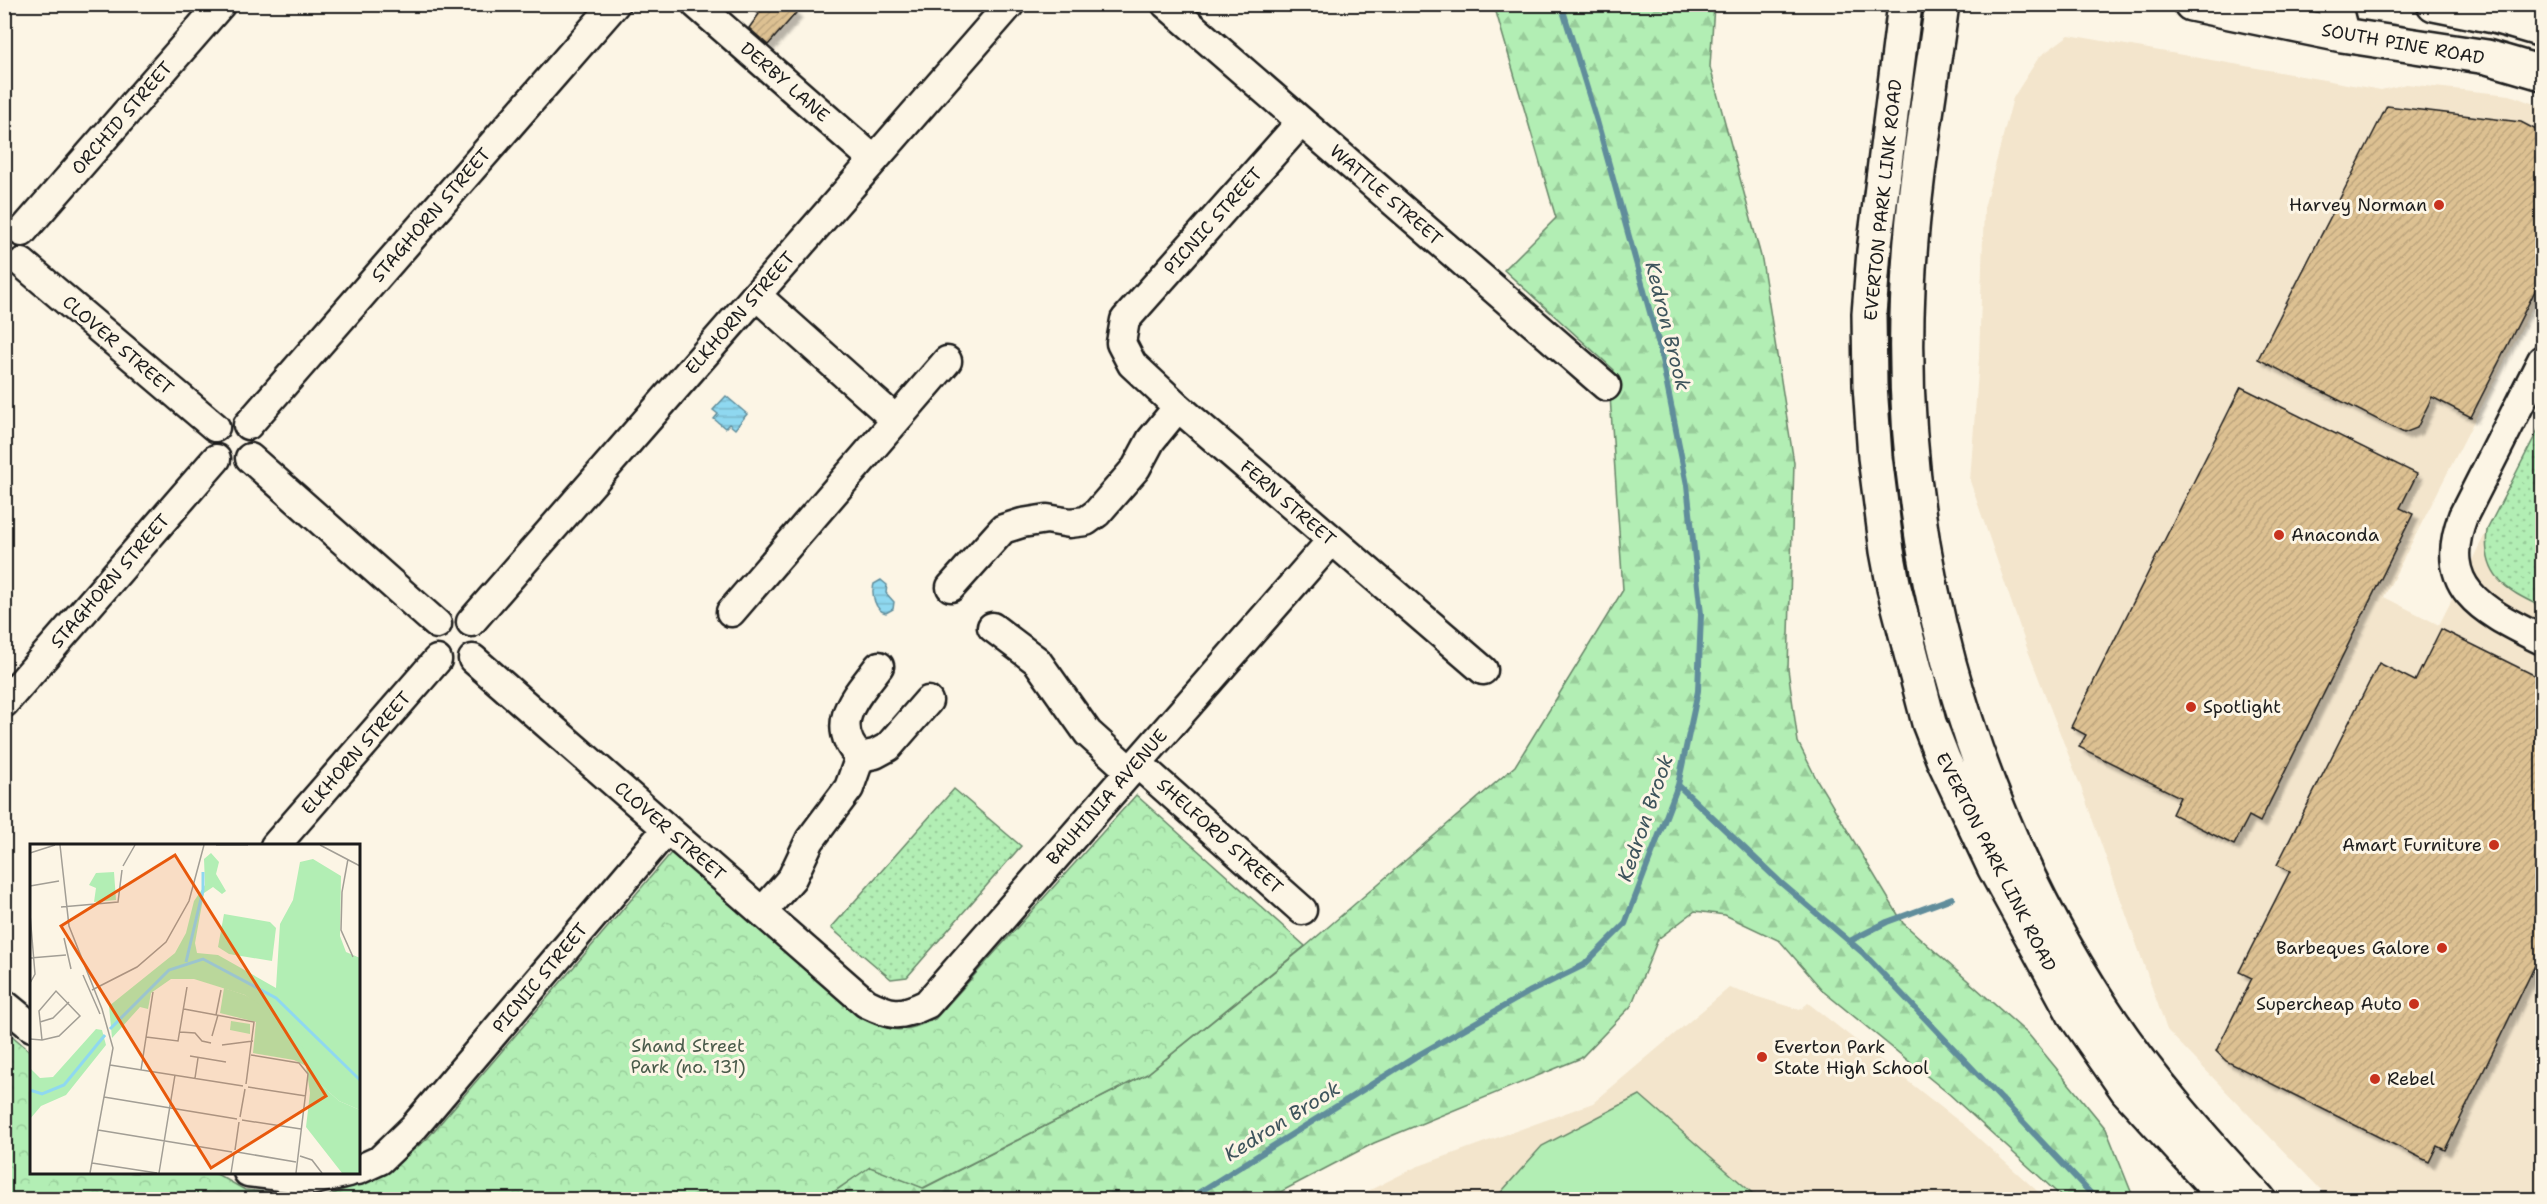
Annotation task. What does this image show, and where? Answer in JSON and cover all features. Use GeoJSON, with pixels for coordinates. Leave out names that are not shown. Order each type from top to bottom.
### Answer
{"type":"FeatureCollection","features":[{"type":"Feature","properties":{"kind":"main road","name":"EVERTON PARK LINK ROAD"},"geometry":{"type":"LineString","coordinates":[[1905,4],[1874,250],[1869,314],[1870,385],[1875,457],[1887,551],[1894,588],[1929,723],[1943,759],[1994,867],[2074,1014],[2127,1090],[2228,1200]]}},
{"type":"Feature","properties":{"kind":"main road","name":"EVERTON PARK LINK ROAD"},"geometry":{"type":"LineString","coordinates":[[1942,4],[1913,223],[1908,288],[1907,358],[1912,455],[1923,544],[1948,661],[1970,734],[2016,853],[2079,969],[2110,1018],[2170,1100],[2259,1200]]}},
{"type":"Feature","properties":{"kind":"main road","name":"SOUTH PINE ROAD"},"geometry":{"type":"LineString","coordinates":[[2191,4],[2338,20],[2542,73]]}},
{"type":"Feature","properties":{"kind":"main road"},"geometry":{"type":"LineString","coordinates":[[2433,4],[2472,8],[2542,30]]}},
{"type":"Feature","properties":{"kind":"street","name":"ORCHID STREET"},"geometry":{"type":"LineString","coordinates":[[13,230],[221,4]]}},
{"type":"Feature","properties":{"kind":"street","name":"STAGHORN STREET"},"geometry":{"type":"LineString","coordinates":[[248,425],[615,4]]}},
{"type":"Feature","properties":{"kind":"street","name":"DERBY LANE"},"geometry":{"type":"LineString","coordinates":[[696,4],[874,160]]}},
{"type":"Feature","properties":{"kind":"street","name":"ELKHORN STREET"},"geometry":{"type":"LineString","coordinates":[[471,622],[1011,4]]}},
{"type":"Feature","properties":{"kind":"street","name":"WATTLE STREET"},"geometry":{"type":"LineString","coordinates":[[1166,4],[1606,386]]}},
{"type":"Feature","properties":{"kind":"street","name":"PICNIC STREET"},"geometry":{"type":"LineString","coordinates":[[1125,320],[1301,122]]}},
{"type":"Feature","properties":{"kind":"street"},"geometry":{"type":"LineString","coordinates":[[13,230],[29,244],[29,251],[13,265]]}},
{"type":"Feature","properties":{"kind":"street","name":"CLOVER STREET"},"geometry":{"type":"LineString","coordinates":[[13,265],[214,427]]}},
{"type":"Feature","properties":{"kind":"street"},"geometry":{"type":"LineString","coordinates":[[756,295],[896,420]]}},
{"type":"Feature","properties":{"kind":"street","name":"FERN STREET"},"geometry":{"type":"LineString","coordinates":[[1125,320],[1121,343],[1131,364],[1483,670]]}},
{"type":"Feature","properties":{"kind":"street"},"geometry":{"type":"LineString","coordinates":[[731,612],[947,360]]}},
{"type":"Feature","properties":{"kind":"street"},"geometry":{"type":"LineString","coordinates":[[2542,360],[2463,516],[2456,536],[2455,553],[2461,578],[2478,603],[2490,613],[2542,640]]}},
{"type":"Feature","properties":{"kind":"street"},"geometry":{"type":"LineString","coordinates":[[951,587],[1003,530],[1022,523],[1047,519],[1070,524],[1086,521],[1097,513],[1136,468],[1150,441],[1178,407]]}},
{"type":"Feature","properties":{"kind":"street"},"geometry":{"type":"LineString","coordinates":[[227,420],[242,421],[248,425],[255,438],[254,452],[250,458],[244,463],[230,466],[216,459],[209,447],[214,427],[227,420]]}},
{"type":"Feature","properties":{"kind":"street"},"geometry":{"type":"LineString","coordinates":[[250,458],[437,624]]}},
{"type":"Feature","properties":{"kind":"street","name":"STAGHORN STREET"},"geometry":{"type":"LineString","coordinates":[[4,703],[216,459]]}},
{"type":"Feature","properties":{"kind":"street","name":"BAUHINIA AVENUE"},"geometry":{"type":"LineString","coordinates":[[866,1003],[888,1014],[908,1014],[927,1004],[1332,540]]}},
{"type":"Feature","properties":{"kind":"street"},"geometry":{"type":"LineString","coordinates":[[457,617],[471,622],[476,627],[480,640],[480,647],[473,659],[459,667],[443,665],[437,660],[430,646],[432,631],[437,624],[457,617]]}},
{"type":"Feature","properties":{"kind":"street","name":"SHELFORD STREET"},"geometry":{"type":"LineString","coordinates":[[992,627],[1037,662],[1088,733],[1133,767],[1302,910]]}},
{"type":"Feature","properties":{"kind":"street","name":"CLOVER STREET"},"geometry":{"type":"LineString","coordinates":[[473,659],[866,1003]]}},
{"type":"Feature","properties":{"kind":"street","name":"ELKHORN STREET"},"geometry":{"type":"LineString","coordinates":[[277,844],[437,660]]}},
{"type":"Feature","properties":{"kind":"street"},"geometry":{"type":"LineString","coordinates":[[860,757],[849,746],[844,728],[853,702],[879,666]]}},
{"type":"Feature","properties":{"kind":"street"},"geometry":{"type":"LineString","coordinates":[[860,757],[875,754],[888,747],[928,701]]}},
{"type":"Feature","properties":{"kind":"street"},"geometry":{"type":"LineString","coordinates":[[762,912],[792,878],[810,840],[849,788],[860,757]]}},
{"type":"Feature","properties":{"kind":"street","name":"PICNIC STREET"},"geometry":{"type":"LineString","coordinates":[[360,1169],[380,1160],[414,1127],[667,829]]}},
{"type":"Feature","properties":{"kind":"street"},"geometry":{"type":"LineString","coordinates":[[4,1004],[30,1025]]}},
{"type":"Feature","properties":{"kind":"street"},"geometry":{"type":"LineString","coordinates":[[257,1174],[313,1180],[344,1174]]}},
{"type":"Feature","properties":{"kind":"shaded area"},"geometry":{"type":"Polygon","coordinates":[[[2069,35],[2381,90],[2406,84],[2510,95],[2542,107],[2542,288],[2384,597],[2439,625],[2542,422],[2542,1199],[2338,1199],[2323,1192],[2167,1030],[2082,790],[2027,648],[1970,481],[1979,358],[1984,208],[2013,98],[2039,57],[2069,35]]]}},
{"type":"Feature","properties":{"kind":"shaded area","name":"Everton Park State High School"},"geometry":{"type":"Polygon","coordinates":[[[1729,988],[1800,1010],[1808,1003],[1965,1126],[2046,1199],[1350,1200],[1416,1167],[1593,1103],[1729,988]]]}},
{"type":"Feature","properties":{"kind":"green space"},"geometry":{"type":"Polygon","coordinates":[[[1494,5],[1714,5],[1710,67],[1762,260],[1794,463],[1788,669],[1798,742],[1817,780],[1903,923],[2029,1035],[2106,1129],[2134,1199],[2064,1199],[1949,1094],[1824,992],[1780,941],[1725,915],[1695,911],[1658,939],[1631,1006],[1581,1058],[1374,1143],[1267,1199],[823,1200],[870,1166],[924,1188],[1147,1074],[1306,946],[1515,766],[1623,590],[1609,381],[1614,370],[1504,270],[1556,218],[1494,5]]]}},
{"type":"Feature","properties":{"kind":"green space"},"geometry":{"type":"Polygon","coordinates":[[[2542,422],[2542,607],[2517,594],[2498,579],[2488,559],[2486,546],[2487,530],[2542,422]]]}},
{"type":"Feature","properties":{"kind":"green space"},"geometry":{"type":"Polygon","coordinates":[[[954,789],[1021,846],[907,977],[891,979],[831,928],[954,789]]]}},
{"type":"Feature","properties":{"kind":"green space","name":"Shand Street Park (no. 131)"},"geometry":{"type":"Polygon","coordinates":[[[1136,795],[1305,946],[1147,1074],[923,1188],[870,1167],[823,1199],[5,1199],[4,1029],[30,1051],[30,1174],[217,1174],[245,1190],[323,1198],[379,1176],[426,1140],[671,853],[862,1017],[898,1030],[935,1019],[1136,795]]]}},
{"type":"Feature","properties":{"kind":"green space"},"geometry":{"type":"Polygon","coordinates":[[[1640,1095],[1759,1199],[1495,1199],[1542,1146],[1640,1095]]]}},
{"type":"Feature","properties":{"kind":"water"},"geometry":{"type":"Polygon","coordinates":[[[726,396],[747,414],[735,429],[729,424],[725,428],[714,419],[718,414],[713,410],[726,396]]]}},
{"type":"Feature","properties":{"kind":"water"},"geometry":{"type":"Polygon","coordinates":[[[881,580],[887,585],[886,593],[894,602],[893,609],[886,613],[879,609],[874,597],[874,584],[881,580]]]}},
{"type":"Feature","properties":{"kind":"building"},"geometry":{"type":"Polygon","coordinates":[[[750,4],[786,4],[796,13],[768,45],[749,28],[759,14],[750,4]]]}},
{"type":"Feature","properties":{"kind":"building","name":"Harvey Norman"},"geometry":{"type":"Polygon","coordinates":[[[2387,106],[2521,122],[2542,133],[2542,277],[2471,417],[2432,397],[2417,428],[2404,433],[2258,359],[2387,106]]]}},
{"type":"Feature","properties":{"kind":"building"},"geometry":{"type":"Polygon","coordinates":[[[2241,387],[2417,474],[2400,508],[2413,514],[2260,822],[2249,816],[2234,845],[2172,814],[2180,797],[2079,747],[2086,735],[2071,727],[2241,387]]]}},
{"type":"Feature","properties":{"kind":"building"},"geometry":{"type":"Polygon","coordinates":[[[2441,629],[2542,679],[2542,951],[2445,1150],[2437,1146],[2429,1162],[2226,1061],[2216,1051],[2252,978],[2239,972],[2290,871],[2277,865],[2379,663],[2415,681],[2441,629]]]}},
{"type":"Feature","properties":{"kind":"waterway","name":"Kedron Brook"},"geometry":{"type":"LineString","coordinates":[[1187,1200],[1420,1054],[1529,992],[1584,965],[1625,924],[1678,785],[1698,691],[1701,614],[1687,485],[1659,345],[1597,121],[1561,4]]}},
{"type":"Feature","properties":{"kind":"waterway"},"geometry":{"type":"LineString","coordinates":[[1678,785],[1780,882],[1863,953],[2097,1200]]}},
{"type":"Feature","properties":{"kind":"waterway"},"geometry":{"type":"LineString","coordinates":[[1850,941],[1887,922],[1952,898]]}},
{"type":"Feature","properties":{"kind":"place","name":"Harvey Norman"},"geometry":{"type":"Point","coordinates":[2439,205]}},
{"type":"Feature","properties":{"kind":"place","name":"Anaconda"},"geometry":{"type":"Point","coordinates":[2279,535]}},
{"type":"Feature","properties":{"kind":"place","name":"Spotlight"},"geometry":{"type":"Point","coordinates":[2191,707]}},
{"type":"Feature","properties":{"kind":"place","name":"Amart Furniture"},"geometry":{"type":"Point","coordinates":[2494,845]}},
{"type":"Feature","properties":{"kind":"place","name":"Barbeques Galore"},"geometry":{"type":"Point","coordinates":[2442,948]}},
{"type":"Feature","properties":{"kind":"place","name":"Supercheap Auto"},"geometry":{"type":"Point","coordinates":[2414,1004]}},
{"type":"Feature","properties":{"kind":"place","name":"Everton Park State High School"},"geometry":{"type":"Point","coordinates":[1762,1057]}},
{"type":"Feature","properties":{"kind":"place","name":"Rebel"},"geometry":{"type":"Point","coordinates":[2375,1079]}}]}
